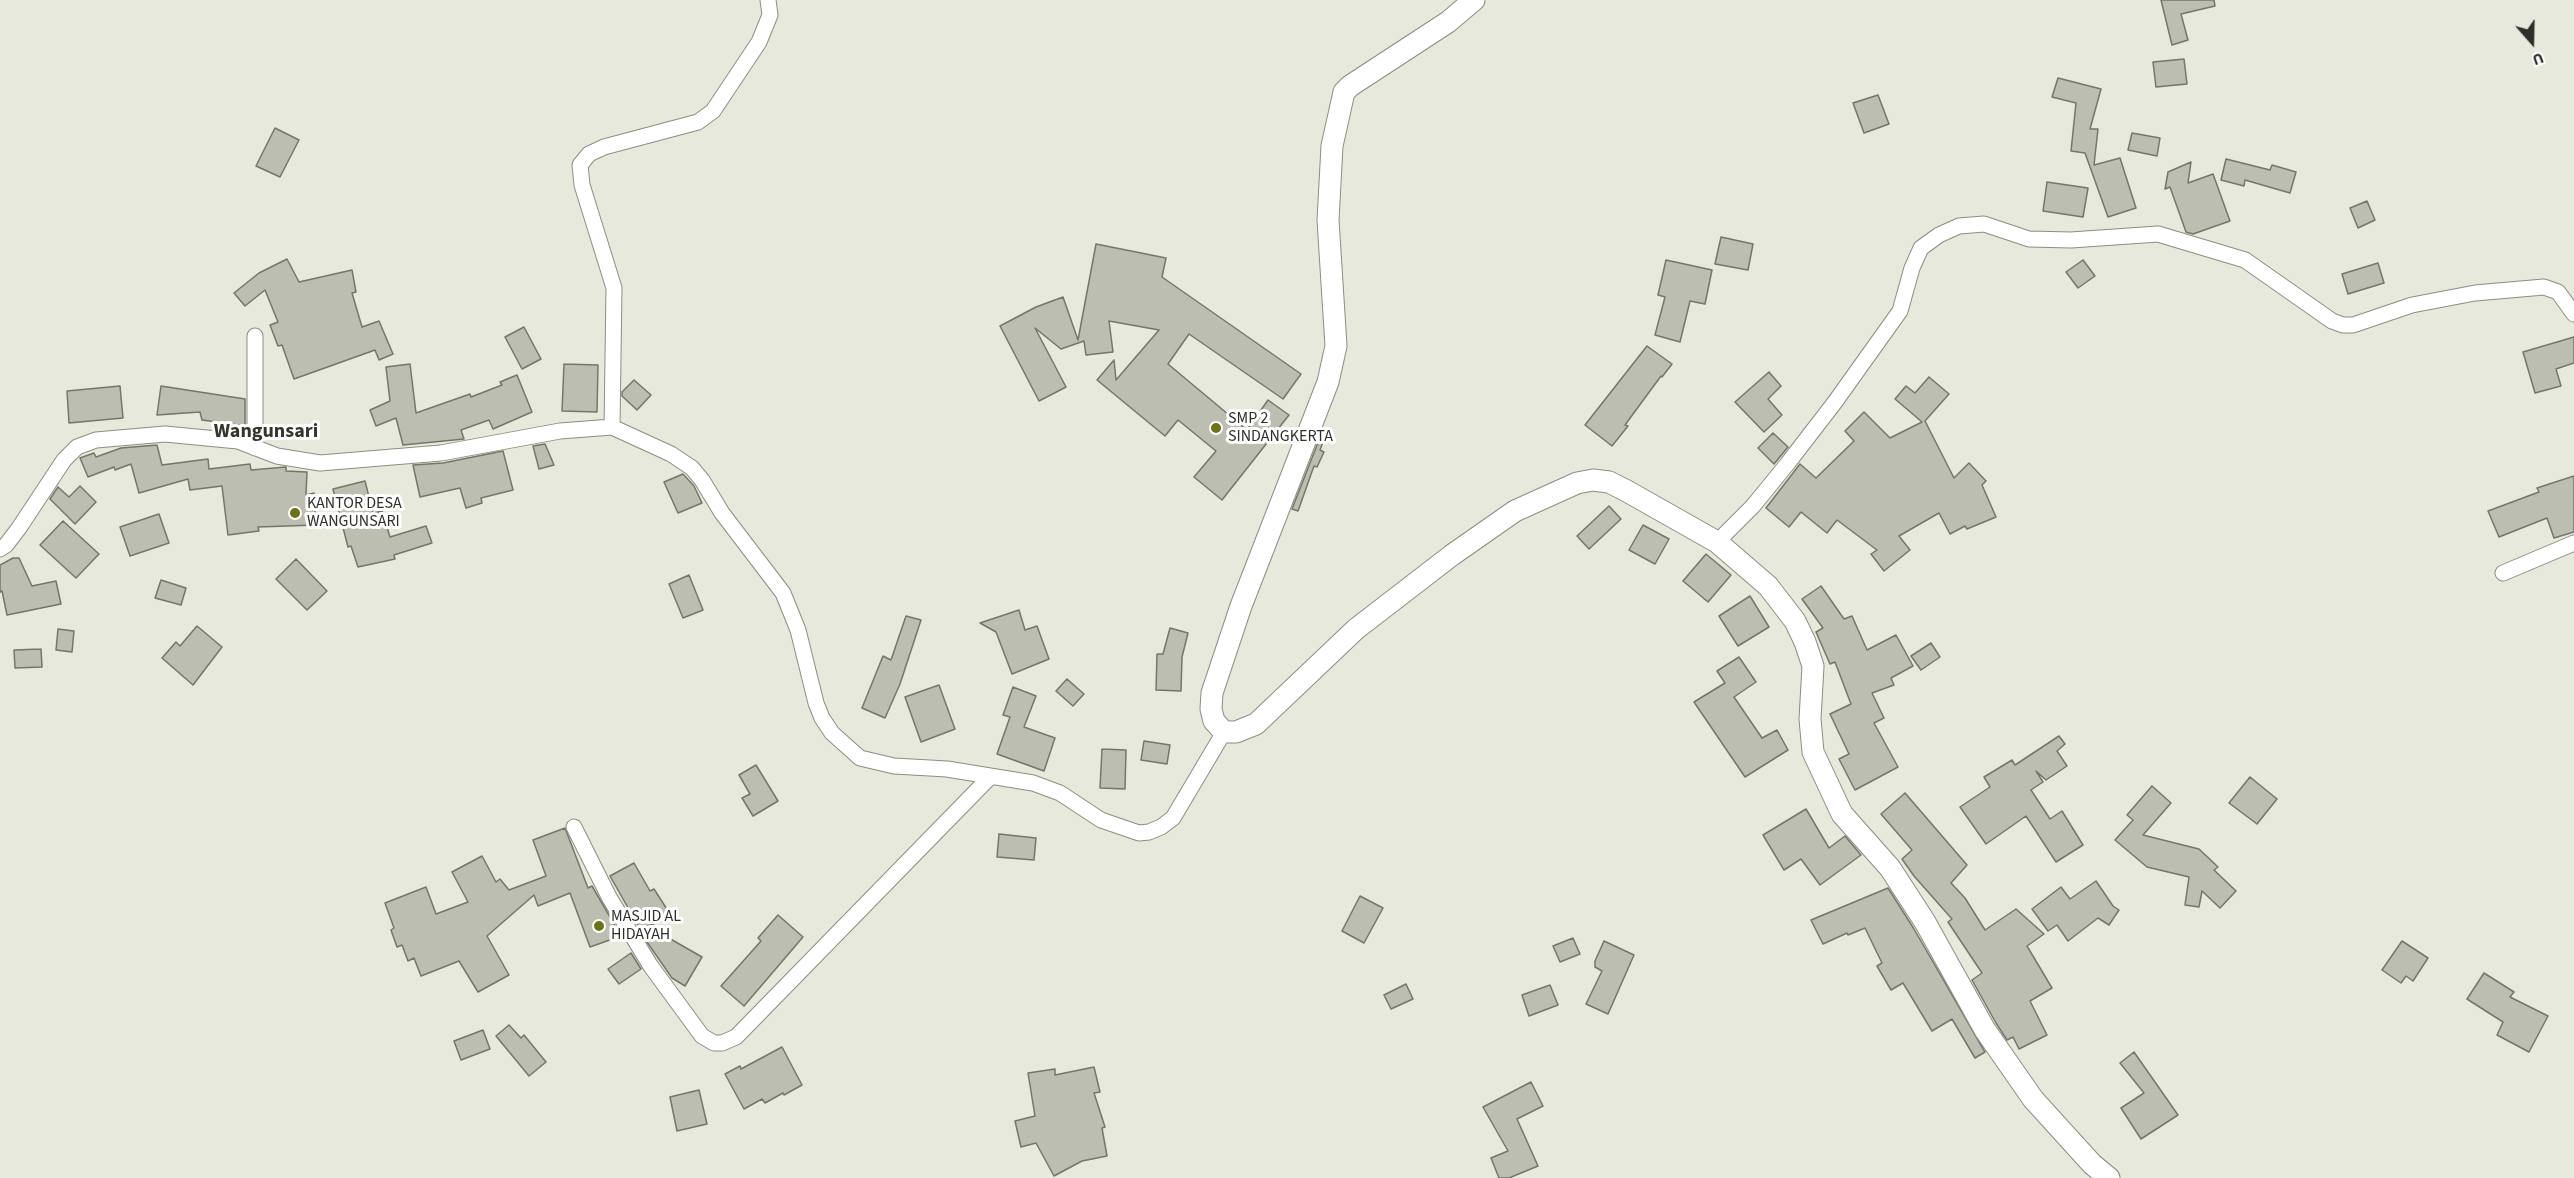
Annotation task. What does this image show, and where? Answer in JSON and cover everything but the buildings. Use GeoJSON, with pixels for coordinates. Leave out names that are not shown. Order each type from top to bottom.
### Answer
{"type":"FeatureCollection","features":[{"type":"Feature","properties":{"kind":"street"},"geometry":{"type":"LineString","coordinates":[[612,427],[614,288],[582,185],[580,165],[589,154],[604,147],[698,122],[713,111],[759,42],[770,15],[768,0]]}},
{"type":"Feature","properties":{"kind":"street"},"geometry":{"type":"LineString","coordinates":[[1474,0],[1448,22],[1350,86],[1341,100],[1332,146],[1328,220],[1336,346],[1328,382],[1240,606],[1212,693],[1211,709],[1214,721],[1224,732],[1236,732],[1256,724],[1356,629],[1452,555],[1515,511],[1577,483],[1593,480],[1609,482],[1717,542],[1768,586],[1794,621],[1805,642],[1813,666],[1810,719],[1813,752],[1842,814],[1890,868],[1925,922],[1985,1030],[2033,1099],[2092,1164],[2109,1178]]}},
{"type":"Feature","properties":{"kind":"street"},"geometry":{"type":"LineString","coordinates":[[1717,542],[1753,507],[1788,463],[1900,311],[1912,268],[1921,248],[1939,235],[1959,226],[1984,224],[2029,239],[2071,240],[2157,234],[2246,260],[2332,321],[2343,325],[2353,325],[2412,305],[2475,293],[2544,287],[2558,292],[2574,314]]}},
{"type":"Feature","properties":{"kind":"street"},"geometry":{"type":"LineString","coordinates":[[255,336],[255,448]]}},
{"type":"Feature","properties":{"kind":"street"},"geometry":{"type":"LineString","coordinates":[[0,549],[19,528],[64,460],[77,447],[96,440],[165,434],[238,441],[277,456],[320,463],[441,453],[560,431],[612,427],[671,454],[692,468],[702,480],[722,513],[783,593],[798,630],[816,703],[822,718],[850,750],[869,761],[894,766],[947,769],[1033,783],[1060,793],[1101,820],[1138,833],[1149,832],[1173,818],[1224,732]]}},
{"type":"Feature","properties":{"kind":"street"},"geometry":{"type":"LineString","coordinates":[[2503,573],[2574,543]]}},
{"type":"Feature","properties":{"kind":"street"},"geometry":{"type":"LineString","coordinates":[[574,827],[609,897],[650,965],[702,1036],[714,1043],[722,1043],[736,1037],[991,776]]}},
{"type":"Feature","properties":{"kind":"place","name":"SMP 2 SINDANGKERTA"},"geometry":{"type":"Point","coordinates":[1216,428]}},
{"type":"Feature","properties":{"kind":"place","name":"KANTOR DESA WANGUNSARI"},"geometry":{"type":"Point","coordinates":[295,513]}},
{"type":"Feature","properties":{"kind":"place","name":"MASJID AL HIDAYAH"},"geometry":{"type":"Point","coordinates":[599,926]}},
{"type":"Feature","properties":{"kind":"district","name":"Wangunsari"},"geometry":{"type":"Point","coordinates":[266,433]}}]}
